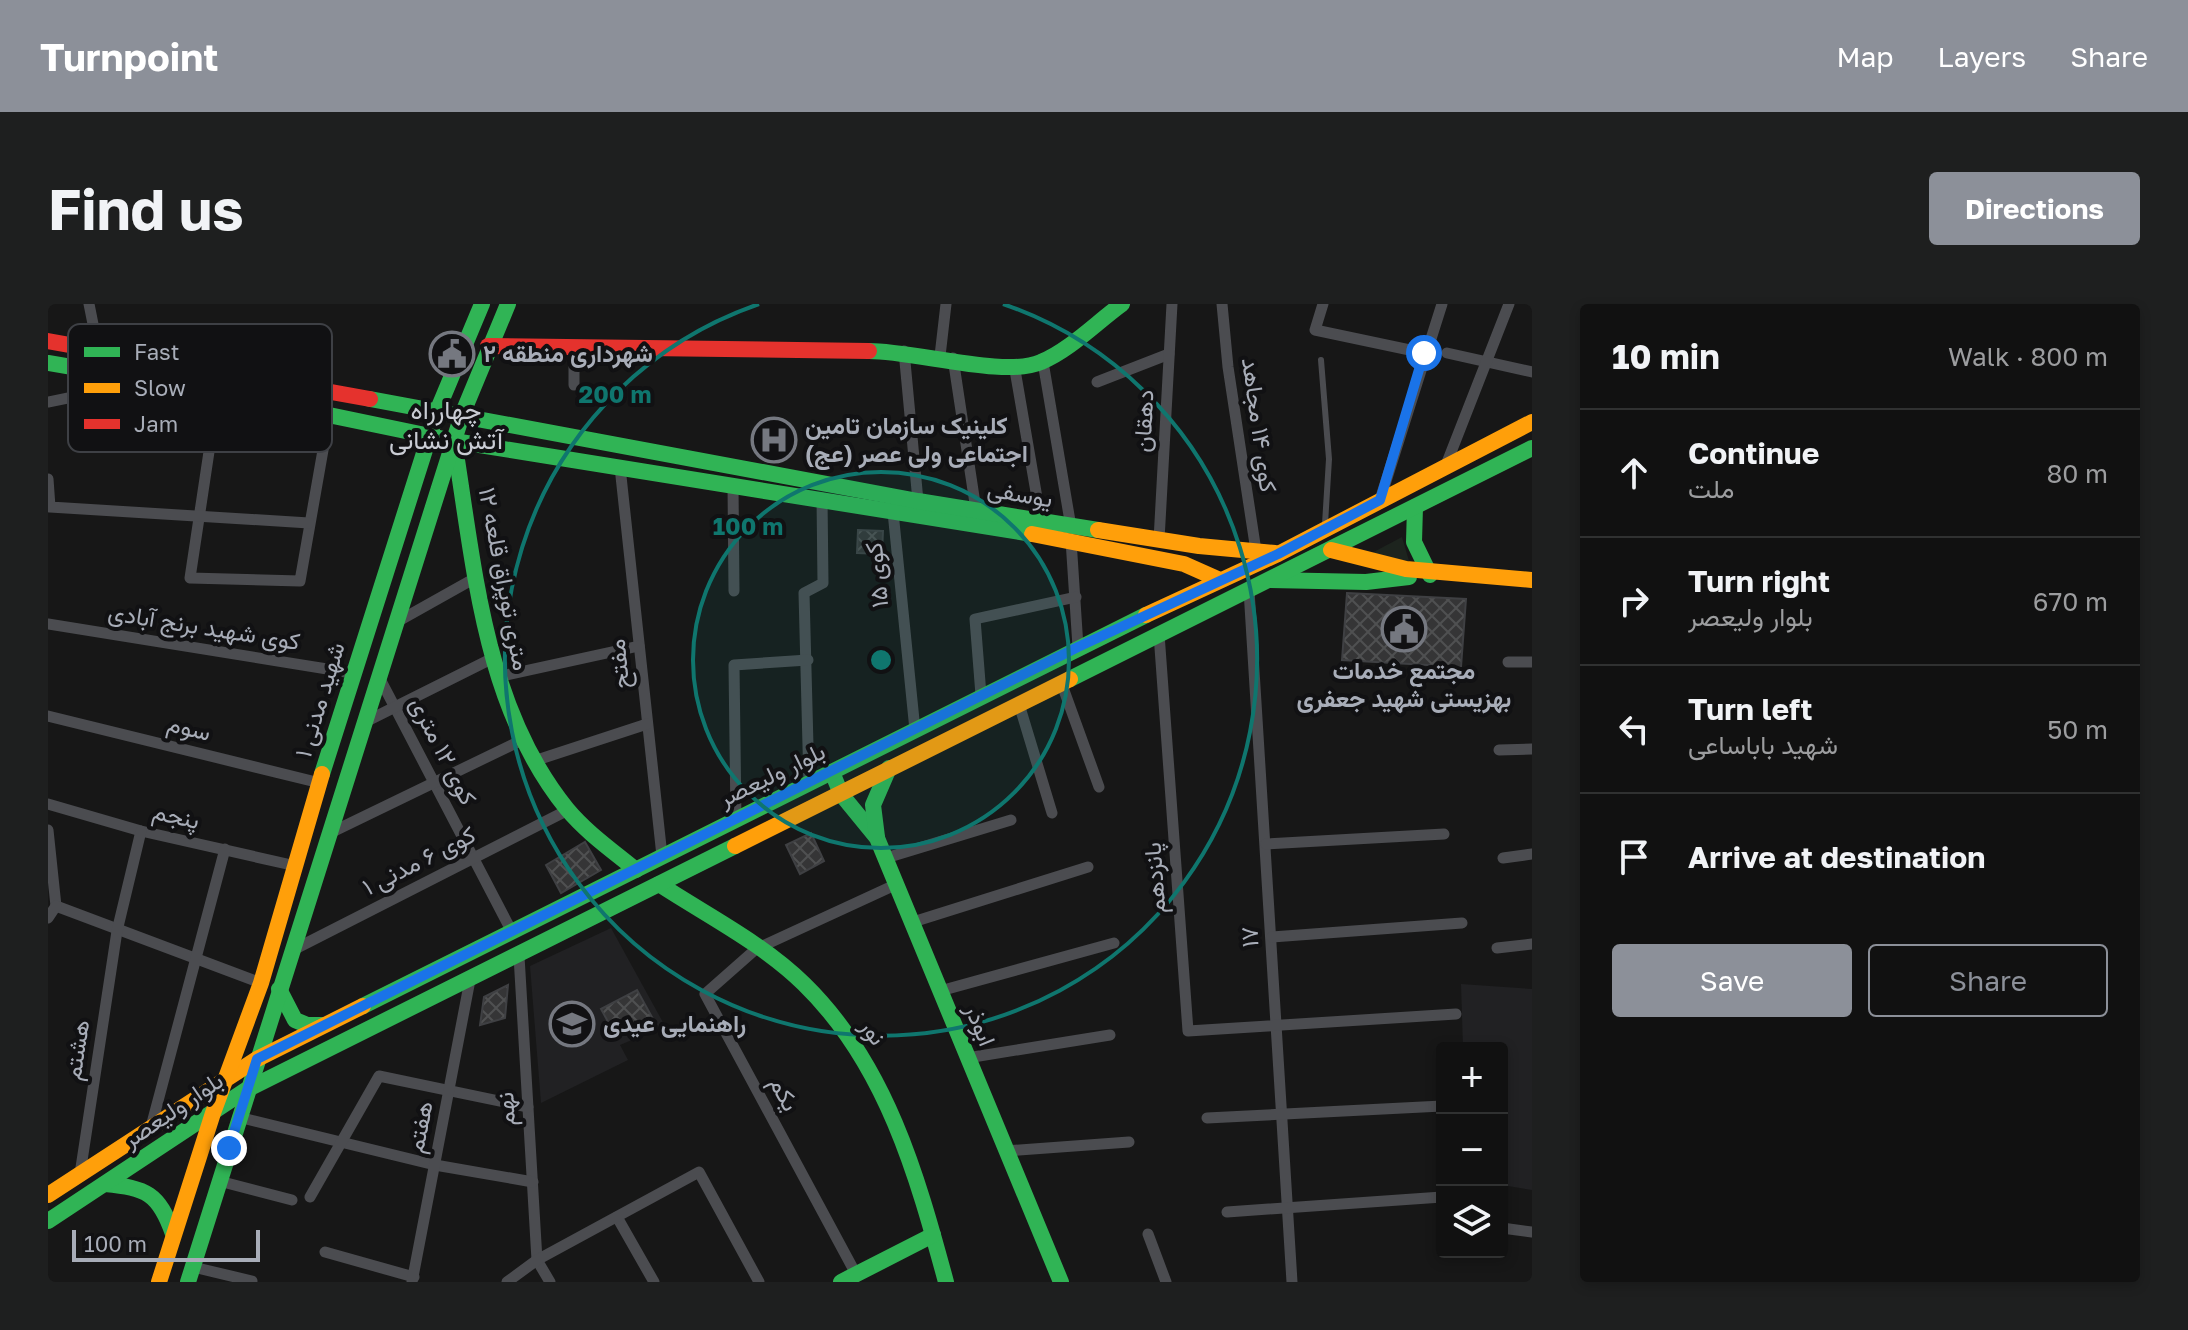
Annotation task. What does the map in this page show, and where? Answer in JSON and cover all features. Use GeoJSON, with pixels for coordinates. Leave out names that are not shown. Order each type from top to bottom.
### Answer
{"type":"FeatureCollection","features":[{"type":"Feature","properties":{"kind":"main road","name":"شهید مدنی ۱"},"geometry":{"type":"LineString","coordinates":[[159,1282],[213,1113],[261,983],[352,673],[438,409],[482,304]]}},
{"type":"Feature","properties":{"kind":"main road","name":"شهید مدنی ۱"},"geometry":{"type":"LineString","coordinates":[[190,1274],[462,415],[508,304]]}},
{"type":"Feature","properties":{"kind":"main road"},"geometry":{"type":"LineString","coordinates":[[488,346],[904,351],[1015,370],[1043,362],[1122,304]]}},
{"type":"Feature","properties":{"kind":"main road","name":"یوسفی"},"geometry":{"type":"LineString","coordinates":[[48,341],[68,344]]}},
{"type":"Feature","properties":{"kind":"main road","name":"یوسفی"},"geometry":{"type":"LineString","coordinates":[[48,363],[68,366]]}},
{"type":"Feature","properties":{"kind":"main road","name":"یوسفی"},"geometry":{"type":"LineString","coordinates":[[332,393],[438,409],[734,467],[1041,521],[1071,533],[1184,564],[1220,580]]}},
{"type":"Feature","properties":{"kind":"main road","name":"یوسفی"},"geometry":{"type":"LineString","coordinates":[[332,417],[454,441],[822,498],[893,512],[1278,554]]}},
{"type":"Feature","properties":{"kind":"main road","name":"بلوار ولیعصر"},"geometry":{"type":"LineString","coordinates":[[48,1195],[257,1059],[1078,647],[1278,554],[1532,422]]}},
{"type":"Feature","properties":{"kind":"main road","name":"۱۲ متری توپراق قلعه"},"geometry":{"type":"LineString","coordinates":[[454,441],[497,677],[522,740],[568,810],[636,870],[659,884]]}},
{"type":"Feature","properties":{"kind":"main road","name":"بلوار ولیعصر"},"geometry":{"type":"LineString","coordinates":[[48,1221],[246,1090],[1532,448]]}},
{"type":"Feature","properties":{"kind":"main road"},"geometry":{"type":"LineString","coordinates":[[733,485],[734,467]]}},
{"type":"Feature","properties":{"kind":"main road"},"geometry":{"type":"LineString","coordinates":[[1415,507],[1410,525],[1413,547],[1430,575]]}},
{"type":"Feature","properties":{"kind":"main road"},"geometry":{"type":"LineString","coordinates":[[1325,529],[1331,550],[1350,574],[1366,582]]}},
{"type":"Feature","properties":{"kind":"main road"},"geometry":{"type":"LineString","coordinates":[[1199,546],[1217,566],[1229,599]]}},
{"type":"Feature","properties":{"kind":"main road"},"geometry":{"type":"LineString","coordinates":[[1331,550],[1376,566],[1430,575],[1532,580]]}},
{"type":"Feature","properties":{"kind":"main road"},"geometry":{"type":"LineString","coordinates":[[1270,580],[1366,582],[1430,575]]}},
{"type":"Feature","properties":{"kind":"main road"},"geometry":{"type":"LineString","coordinates":[[342,712],[367,721]]}},
{"type":"Feature","properties":{"kind":"main road"},"geometry":{"type":"LineString","coordinates":[[877,838],[873,805],[889,768]]}},
{"type":"Feature","properties":{"kind":"main road","name":"ابوذر"},"geometry":{"type":"LineString","coordinates":[[832,772],[841,794],[877,838],[886,858],[1061,1282]]}},
{"type":"Feature","properties":{"kind":"main road","name":"نور"},"geometry":{"type":"LineString","coordinates":[[659,884],[804,983],[858,1048],[920,1187],[946,1282]]}},
{"type":"Feature","properties":{"kind":"main road"},"geometry":{"type":"LineString","coordinates":[[279,989],[287,1009],[302,1024],[333,1023]]}},
{"type":"Feature","properties":{"kind":"main road"},"geometry":{"type":"LineString","coordinates":[[105,1184],[144,1188],[165,1207],[173,1234]]}},
{"type":"Feature","properties":{"kind":"main road"},"geometry":{"type":"LineString","coordinates":[[849,1278],[933,1235]]}},
{"type":"Feature","properties":{"kind":"street"},"geometry":{"type":"LineString","coordinates":[[89,304],[93,324]]}},
{"type":"Feature","properties":{"kind":"street"},"geometry":{"type":"LineString","coordinates":[[946,304],[947,357],[976,510]]}},
{"type":"Feature","properties":{"kind":"street","name":"دهقان"},"geometry":{"type":"LineString","coordinates":[[1159,540],[1172,304]]}},
{"type":"Feature","properties":{"kind":"street","name":"کوی ۱۴ مجاهد"},"geometry":{"type":"LineString","coordinates":[[1222,304],[1228,367],[1256,551]]}},
{"type":"Feature","properties":{"kind":"street"},"geometry":{"type":"LineString","coordinates":[[1323,304],[1315,330],[1424,353]]}},
{"type":"Feature","properties":{"kind":"street"},"geometry":{"type":"LineString","coordinates":[[1380,500],[1442,304]]}},
{"type":"Feature","properties":{"kind":"street"},"geometry":{"type":"LineString","coordinates":[[1446,465],[1509,304]]}},
{"type":"Feature","properties":{"kind":"street"},"geometry":{"type":"LineString","coordinates":[[574,347],[574,385]]}},
{"type":"Feature","properties":{"kind":"street"},"geometry":{"type":"LineString","coordinates":[[904,351],[918,501]]}},
{"type":"Feature","properties":{"kind":"street"},"geometry":{"type":"LineString","coordinates":[[1447,353],[1532,372]]}},
{"type":"Feature","properties":{"kind":"street"},"geometry":{"type":"LineString","coordinates":[[1097,382],[1169,354]]}},
{"type":"Feature","properties":{"kind":"street"},"geometry":{"type":"LineString","coordinates":[[1043,362],[1071,533],[1078,647]]}},
{"type":"Feature","properties":{"kind":"street"},"geometry":{"type":"LineString","coordinates":[[1015,370],[1041,521]]}},
{"type":"Feature","properties":{"kind":"street"},"geometry":{"type":"LineString","coordinates":[[48,402],[68,398]]}},
{"type":"Feature","properties":{"kind":"street"},"geometry":{"type":"LineString","coordinates":[[208,452],[190,578],[300,581],[322,452]]}},
{"type":"Feature","properties":{"kind":"street","name":"مفتح"},"geometry":{"type":"LineString","coordinates":[[620,467],[662,856]]}},
{"type":"Feature","properties":{"kind":"street"},"geometry":{"type":"LineString","coordinates":[[48,479],[50,507],[309,523]]}},
{"type":"Feature","properties":{"kind":"street"},"geometry":{"type":"LineString","coordinates":[[733,485],[734,591]]}},
{"type":"Feature","properties":{"kind":"street"},"geometry":{"type":"LineString","coordinates":[[809,784],[804,593],[823,583],[822,498]]}},
{"type":"Feature","properties":{"kind":"street","name":"کوی ۱۵"},"geometry":{"type":"LineString","coordinates":[[893,512],[915,730]]}},
{"type":"Feature","properties":{"kind":"street"},"geometry":{"type":"LineString","coordinates":[[395,623],[477,577]]}},
{"type":"Feature","properties":{"kind":"street","name":"۱۷"},"geometry":{"type":"LineString","coordinates":[[1249,590],[1292,1282]]}},
{"type":"Feature","properties":{"kind":"street"},"geometry":{"type":"LineString","coordinates":[[981,695],[975,619],[1076,597]]}},
{"type":"Feature","properties":{"kind":"street","name":"کوی شهید برنج آبادی"},"geometry":{"type":"LineString","coordinates":[[48,624],[352,673]]}},
{"type":"Feature","properties":{"kind":"street","name":"پانزدهم"},"geometry":{"type":"LineString","coordinates":[[1159,634],[1188,1031],[1277,1025]]}},
{"type":"Feature","properties":{"kind":"street"},"geometry":{"type":"LineString","coordinates":[[497,677],[639,646]]}},
{"type":"Feature","properties":{"kind":"street"},"geometry":{"type":"LineString","coordinates":[[367,721],[493,658]]}},
{"type":"Feature","properties":{"kind":"street"},"geometry":{"type":"LineString","coordinates":[[736,820],[734,665],[808,660]]}},
{"type":"Feature","properties":{"kind":"street"},"geometry":{"type":"LineString","coordinates":[[1508,662],[1532,662]]}},
{"type":"Feature","properties":{"kind":"street","name":"کوی ۱۲ متری"},"geometry":{"type":"LineString","coordinates":[[378,675],[512,932]]}},
{"type":"Feature","properties":{"kind":"street"},"geometry":{"type":"LineString","coordinates":[[1061,682],[1099,787]]}},
{"type":"Feature","properties":{"kind":"street"},"geometry":{"type":"LineString","coordinates":[[1019,704],[1052,813]]}},
{"type":"Feature","properties":{"kind":"street","name":"سوم"},"geometry":{"type":"LineString","coordinates":[[48,716],[320,783]]}},
{"type":"Feature","properties":{"kind":"street"},"geometry":{"type":"LineString","coordinates":[[534,761],[647,724]]}},
{"type":"Feature","properties":{"kind":"street"},"geometry":{"type":"LineString","coordinates":[[330,833],[522,740]]}},
{"type":"Feature","properties":{"kind":"street"},"geometry":{"type":"LineString","coordinates":[[1499,750],[1532,749]]}},
{"type":"Feature","properties":{"kind":"street","name":"پنجم"},"geometry":{"type":"LineString","coordinates":[[48,804],[141,831],[296,866]]}},
{"type":"Feature","properties":{"kind":"street","name":"کوی ۶ مدنی ۱"},"geometry":{"type":"LineString","coordinates":[[291,951],[568,810]]}},
{"type":"Feature","properties":{"kind":"street"},"geometry":{"type":"LineString","coordinates":[[886,858],[1011,820]]}},
{"type":"Feature","properties":{"kind":"street"},"geometry":{"type":"LineString","coordinates":[[48,830],[56,906],[48,918]]}},
{"type":"Feature","properties":{"kind":"street","name":"هشتم"},"geometry":{"type":"LineString","coordinates":[[80,1175],[117,931],[141,831]]}},
{"type":"Feature","properties":{"kind":"street"},"geometry":{"type":"LineString","coordinates":[[1266,844],[1444,834]]}},
{"type":"Feature","properties":{"kind":"street"},"geometry":{"type":"LineString","coordinates":[[150,1131],[225,849]]}},
{"type":"Feature","properties":{"kind":"street"},"geometry":{"type":"LineString","coordinates":[[1503,858],[1532,854]]}},
{"type":"Feature","properties":{"kind":"street"},"geometry":{"type":"LineString","coordinates":[[913,922],[1088,867]]}},
{"type":"Feature","properties":{"kind":"street"},"geometry":{"type":"LineString","coordinates":[[756,949],[897,884]]}},
{"type":"Feature","properties":{"kind":"street"},"geometry":{"type":"LineString","coordinates":[[56,906],[261,983]]}},
{"type":"Feature","properties":{"kind":"street"},"geometry":{"type":"LineString","coordinates":[[1272,937],[1462,923]]}},
{"type":"Feature","properties":{"kind":"street"},"geometry":{"type":"LineString","coordinates":[[940,991],[1114,943]]}},
{"type":"Feature","properties":{"kind":"street"},"geometry":{"type":"LineString","coordinates":[[1497,948],[1532,944]]}},
{"type":"Feature","properties":{"kind":"street","name":"یکم"},"geometry":{"type":"LineString","coordinates":[[756,949],[705,994],[849,1278]]}},
{"type":"Feature","properties":{"kind":"street","name":"نهم"},"geometry":{"type":"LineString","coordinates":[[519,956],[537,1260]]}},
{"type":"Feature","properties":{"kind":"street","name":"هفتم"},"geometry":{"type":"LineString","coordinates":[[413,1279],[470,980]]}},
{"type":"Feature","properties":{"kind":"street"},"geometry":{"type":"LineString","coordinates":[[1277,1025],[1456,1014]]}},
{"type":"Feature","properties":{"kind":"street"},"geometry":{"type":"LineString","coordinates":[[967,1058],[1110,1035]]}},
{"type":"Feature","properties":{"kind":"street"},"geometry":{"type":"LineString","coordinates":[[310,1197],[339,1141],[379,1076],[528,1107]]}},
{"type":"Feature","properties":{"kind":"street"},"geometry":{"type":"LineString","coordinates":[[1207,1118],[1436,1106]]}},
{"type":"Feature","properties":{"kind":"street"},"geometry":{"type":"LineString","coordinates":[[238,1117],[435,1165],[533,1182]]}},
{"type":"Feature","properties":{"kind":"street"},"geometry":{"type":"LineString","coordinates":[[1005,1151],[1129,1142]]}},
{"type":"Feature","properties":{"kind":"street"},"geometry":{"type":"LineString","coordinates":[[507,1282],[537,1260],[699,1172],[759,1282]]}},
{"type":"Feature","properties":{"kind":"street"},"geometry":{"type":"LineString","coordinates":[[219,1181],[292,1200]]}},
{"type":"Feature","properties":{"kind":"street"},"geometry":{"type":"LineString","coordinates":[[1227,1212],[1436,1197]]}},
{"type":"Feature","properties":{"kind":"street"},"geometry":{"type":"LineString","coordinates":[[617,1217],[654,1282]]}},
{"type":"Feature","properties":{"kind":"street"},"geometry":{"type":"LineString","coordinates":[[1508,1229],[1532,1232]]}},
{"type":"Feature","properties":{"kind":"street"},"geometry":{"type":"LineString","coordinates":[[1148,1234],[1166,1282]]}},
{"type":"Feature","properties":{"kind":"street"},"geometry":{"type":"LineString","coordinates":[[325,1252],[413,1279]]}},
{"type":"Feature","properties":{"kind":"street"},"geometry":{"type":"LineString","coordinates":[[537,1260],[550,1282]]}},
{"type":"Feature","properties":{"kind":"street"},"geometry":{"type":"LineString","coordinates":[[190,1274],[252,1281]]}},
{"type":"Feature","properties":{"kind":"lane"},"geometry":{"type":"LineString","coordinates":[[1321,360],[1329,459],[1325,529]]}},
{"type":"Feature","properties":{"kind":"shaded area"},"geometry":{"type":"Polygon","coordinates":[[[1402,537],[1409,561],[1368,555],[1402,537]]]}},
{"type":"Feature","properties":{"kind":"shaded area","name":"راهنمایی عیدی"},"geometry":{"type":"Polygon","coordinates":[[[611,928],[665,1026],[620,1045],[628,1060],[541,1103],[530,966],[611,928]]]}},
{"type":"Feature","properties":{"kind":"shaded area"},"geometry":{"type":"Polygon","coordinates":[[[1461,984],[1532,989],[1532,1190],[1508,1186],[1508,1042],[1463,1042],[1461,984]]]}},
{"type":"Feature","properties":{"kind":"building"},"geometry":{"type":"Polygon","coordinates":[[[858,530],[883,531],[882,554],[857,553],[858,530]]]}},
{"type":"Feature","properties":{"kind":"building","name":"مجتمع خدمات بهزیستی شهید جعفری"},"geometry":{"type":"Polygon","coordinates":[[[1347,593],[1466,599],[1461,667],[1342,660],[1347,593]]]}},
{"type":"Feature","properties":{"kind":"building"},"geometry":{"type":"Polygon","coordinates":[[[811,833],[824,861],[800,874],[786,845],[811,833]]]}},
{"type":"Feature","properties":{"kind":"building"},"geometry":{"type":"Polygon","coordinates":[[[585,842],[601,870],[561,893],[546,865],[585,842]]]}},
{"type":"Feature","properties":{"kind":"building"},"geometry":{"type":"Polygon","coordinates":[[[508,985],[505,1018],[480,1025],[484,997],[508,985]]]}},
{"type":"Feature","properties":{"kind":"building"},"geometry":{"type":"Polygon","coordinates":[[[637,990],[653,1019],[617,1038],[601,1009],[637,990]]]}},
{"type":"Feature","properties":{"kind":"traffic: fast"},"geometry":{"type":"LineString","coordinates":[[322,774],[438,409],[482,304]]}},
{"type":"Feature","properties":{"kind":"traffic: fast"},"geometry":{"type":"LineString","coordinates":[[188,1282],[462,415],[508,304]]}},
{"type":"Feature","properties":{"kind":"traffic: fast"},"geometry":{"type":"LineString","coordinates":[[869,351],[983,366],[1025,366],[1041,362],[1062,350],[1122,304]]}},
{"type":"Feature","properties":{"kind":"traffic: fast"},"geometry":{"type":"LineString","coordinates":[[48,363],[68,366]]}},
{"type":"Feature","properties":{"kind":"traffic: fast"},"geometry":{"type":"LineString","coordinates":[[370,399],[918,501],[1098,530]]}},
{"type":"Feature","properties":{"kind":"traffic: fast"},"geometry":{"type":"LineString","coordinates":[[332,416],[454,441],[1032,534]]}},
{"type":"Feature","properties":{"kind":"traffic: fast"},"geometry":{"type":"LineString","coordinates":[[455,447],[469,542],[488,637],[518,727],[539,770],[567,809],[636,870]]}},
{"type":"Feature","properties":{"kind":"traffic: fast"},"geometry":{"type":"LineString","coordinates":[[1070,679],[1532,448]]}},
{"type":"Feature","properties":{"kind":"traffic: fast"},"geometry":{"type":"LineString","coordinates":[[1415,507],[1414,542],[1430,575]]}},
{"type":"Feature","properties":{"kind":"traffic: fast"},"geometry":{"type":"LineString","coordinates":[[1270,580],[1366,582],[1409,577]]}},
{"type":"Feature","properties":{"kind":"traffic: fast"},"geometry":{"type":"LineString","coordinates":[[363,1006],[1146,615]]}},
{"type":"Feature","properties":{"kind":"traffic: fast"},"geometry":{"type":"LineString","coordinates":[[877,837],[873,805],[889,768]]}},
{"type":"Feature","properties":{"kind":"traffic: fast"},"geometry":{"type":"LineString","coordinates":[[832,772],[841,794],[877,838],[1061,1282]]}},
{"type":"Feature","properties":{"kind":"traffic: fast"},"geometry":{"type":"LineString","coordinates":[[48,1221],[246,1090],[735,846]]}},
{"type":"Feature","properties":{"kind":"traffic: fast"},"geometry":{"type":"LineString","coordinates":[[659,884],[788,969],[832,1015],[857,1049],[895,1123],[910,1162],[946,1282]]}},
{"type":"Feature","properties":{"kind":"traffic: fast"},"geometry":{"type":"LineString","coordinates":[[279,989],[295,1020],[307,1025],[323,1025]]}},
{"type":"Feature","properties":{"kind":"traffic: fast"},"geometry":{"type":"LineString","coordinates":[[105,1184],[131,1188],[149,1195],[162,1209],[173,1234]]}},
{"type":"Feature","properties":{"kind":"traffic: fast"},"geometry":{"type":"LineString","coordinates":[[841,1282],[933,1235]]}},
{"type":"Feature","properties":{"kind":"traffic: slow"},"geometry":{"type":"LineString","coordinates":[[1146,615],[1278,554],[1532,422]]}},
{"type":"Feature","properties":{"kind":"traffic: slow"},"geometry":{"type":"LineString","coordinates":[[1098,530],[1199,546],[1275,553]]}},
{"type":"Feature","properties":{"kind":"traffic: slow"},"geometry":{"type":"LineString","coordinates":[[1032,534],[1184,564],[1220,580]]}},
{"type":"Feature","properties":{"kind":"traffic: slow"},"geometry":{"type":"LineString","coordinates":[[1331,550],[1406,569],[1532,580]]}},
{"type":"Feature","properties":{"kind":"traffic: slow"},"geometry":{"type":"LineString","coordinates":[[735,846],[1070,679]]}},
{"type":"Feature","properties":{"kind":"traffic: slow"},"geometry":{"type":"LineString","coordinates":[[159,1282],[213,1113],[261,983],[322,774]]}},
{"type":"Feature","properties":{"kind":"traffic: slow"},"geometry":{"type":"LineString","coordinates":[[48,1195],[257,1059],[363,1006]]}},
{"type":"Feature","properties":{"kind":"traffic: jam"},"geometry":{"type":"LineString","coordinates":[[48,341],[68,345]]}},
{"type":"Feature","properties":{"kind":"traffic: jam"},"geometry":{"type":"LineString","coordinates":[[488,346],[869,351]]}},
{"type":"Feature","properties":{"kind":"traffic: jam"},"geometry":{"type":"LineString","coordinates":[[332,392],[370,399]]}},
{"type":"Feature","properties":{"kind":"place","name":"شهرداری منطقه ۲"},"geometry":{"type":"Point","coordinates":[452,354]}},
{"type":"Feature","properties":{"kind":"place","name":"کلینیک سازمان تامین اجتماعی ولی عصر (عج)"},"geometry":{"type":"Point","coordinates":[774,440]}},
{"type":"Feature","properties":{"kind":"place","name":"مجتمع خدمات بهزیستی شهید جعفری"},"geometry":{"type":"Point","coordinates":[1404,629]}},
{"type":"Feature","properties":{"kind":"place","name":"راهنمایی عیدی"},"geometry":{"type":"Point","coordinates":[572,1024]}},
{"type":"Feature","properties":{"kind":"district","name":"چهارراه آتش نشانی"},"geometry":{"type":"Point","coordinates":[446,425]}},
{"type":"Feature","properties":{"kind":"route"},"geometry":{"type":"LineString","coordinates":[[229,1148],[257,1059],[981,695],[1278,554],[1380,500],[1424,353]]}}]}
